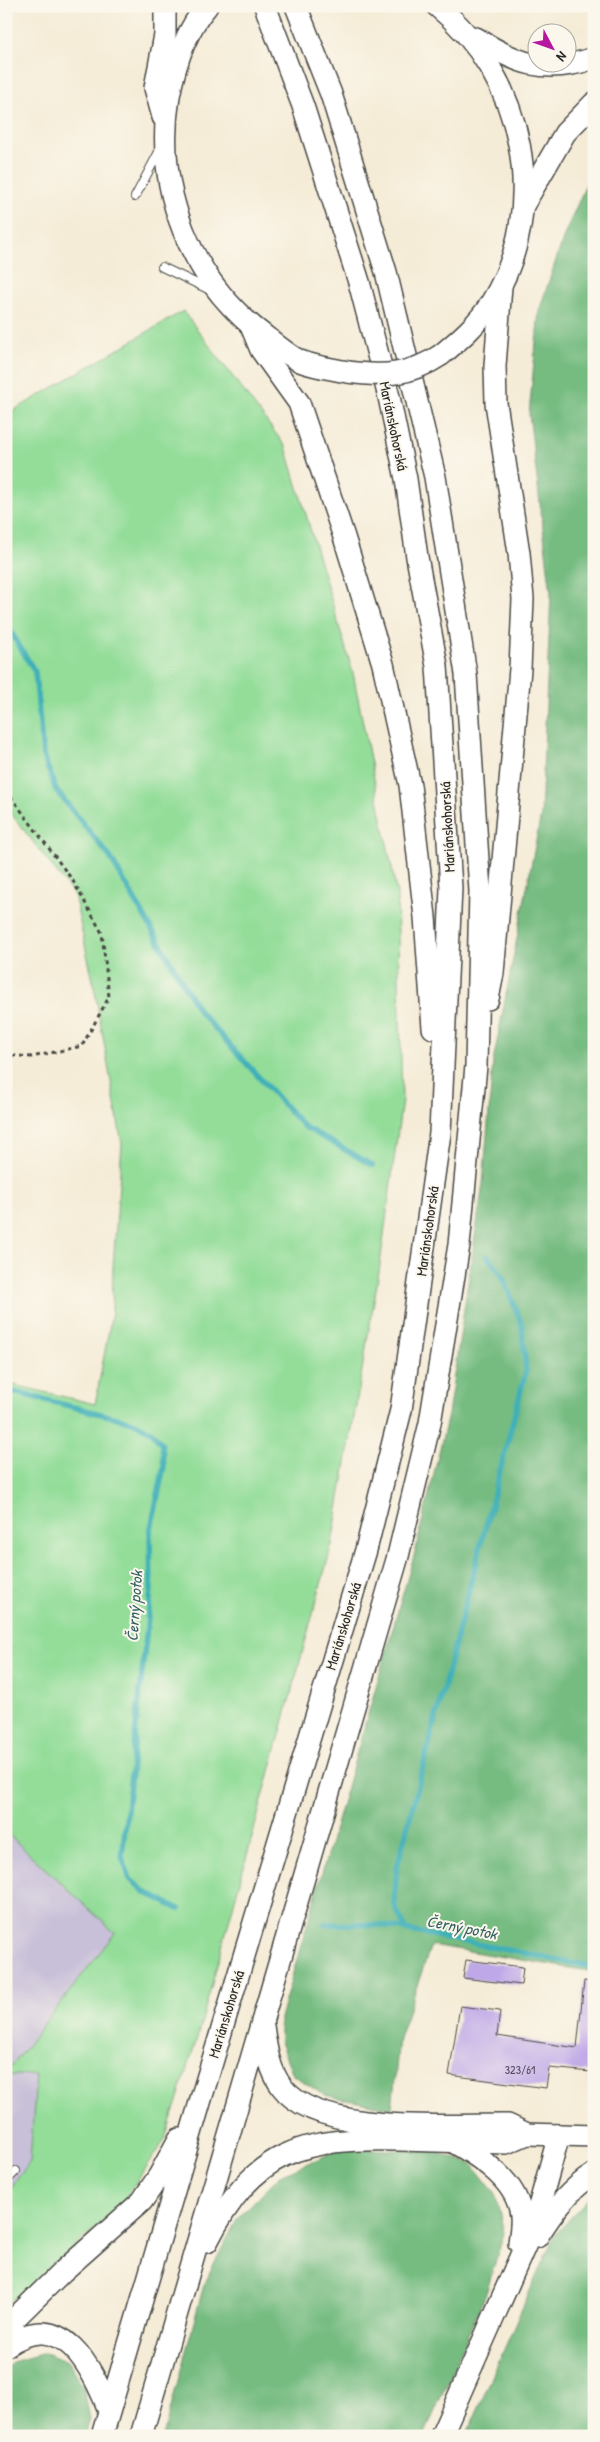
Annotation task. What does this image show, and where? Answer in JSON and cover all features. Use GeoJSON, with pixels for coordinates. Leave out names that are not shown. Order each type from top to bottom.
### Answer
{"type":"FeatureCollection","features":[{"type":"Feature","properties":{"kind":"main road"},"geometry":{"type":"LineString","coordinates":[[165,6],[165,35],[155,88],[165,133],[170,191],[198,263],[219,294],[251,326],[300,360],[348,372],[370,375],[416,370],[441,355],[476,322],[490,305],[501,286],[518,237],[524,204],[520,150],[503,90],[482,52],[438,7]]}},
{"type":"Feature","properties":{"kind":"main road","name":"Mariánskohorská"},"geometry":{"type":"LineString","coordinates":[[102,2436],[200,2098],[366,1550],[401,1410],[440,1133],[451,888],[437,666],[406,480],[389,397],[361,292],[304,106],[265,6]]}},
{"type":"Feature","properties":{"kind":"main road","name":"Mariánskohorská"},"geometry":{"type":"LineString","coordinates":[[141,2436],[398,1556],[430,1423],[459,1245],[476,1066],[480,890],[467,693],[435,477],[386,272],[331,94],[296,6]]}},
{"type":"Feature","properties":{"kind":"main road"},"geometry":{"type":"LineString","coordinates":[[165,133],[173,75],[179,53],[205,9]]}},
{"type":"Feature","properties":{"kind":"main road"},"geometry":{"type":"LineString","coordinates":[[461,29],[500,53],[532,65],[558,67],[594,58]]}},
{"type":"Feature","properties":{"kind":"main road"},"geometry":{"type":"LineString","coordinates":[[524,204],[565,133],[594,103]]}},
{"type":"Feature","properties":{"kind":"main road"},"geometry":{"type":"LineString","coordinates":[[476,1066],[493,973],[520,669],[523,599],[519,553],[496,403],[495,366],[501,286]]}},
{"type":"Feature","properties":{"kind":"main road"},"geometry":{"type":"LineString","coordinates":[[251,326],[261,350],[298,403],[344,537],[383,664],[410,785],[425,917],[440,1133]]}},
{"type":"Feature","properties":{"kind":"main road"},"geometry":{"type":"LineString","coordinates":[[263,2021],[270,2062],[277,2080],[289,2096],[319,2113],[371,2123],[508,2125],[527,2134],[594,2136]]}},
{"type":"Feature","properties":{"kind":"main road"},"geometry":{"type":"LineString","coordinates":[[6,2327],[62,2272],[142,2201],[159,2176],[200,2098]]}},
{"type":"Feature","properties":{"kind":"main road"},"geometry":{"type":"LineString","coordinates":[[185,2284],[218,2220],[231,2200],[257,2173],[289,2153],[315,2144],[351,2139],[506,2143],[527,2134]]}},
{"type":"Feature","properties":{"kind":"main road"},"geometry":{"type":"LineString","coordinates":[[441,2436],[514,2276],[533,2228],[560,2135]]}},
{"type":"Feature","properties":{"kind":"main road"},"geometry":{"type":"LineString","coordinates":[[453,2142],[490,2166],[518,2204],[521,2227],[514,2276]]}},
{"type":"Feature","properties":{"kind":"main road"},"geometry":{"type":"LineString","coordinates":[[514,2276],[552,2213],[578,2186],[594,2174]]}},
{"type":"Feature","properties":{"kind":"main road"},"geometry":{"type":"LineString","coordinates":[[6,2346],[21,2336],[32,2334],[42,2333],[63,2339],[90,2367],[109,2410]]}},
{"type":"Feature","properties":{"kind":"lane"},"geometry":{"type":"LineString","coordinates":[[135,198],[165,133]]}},
{"type":"Feature","properties":{"kind":"lane"},"geometry":{"type":"LineString","coordinates":[[162,267],[219,294]]}},
{"type":"Feature","properties":{"kind":"lane"},"geometry":{"type":"LineString","coordinates":[[6,2181],[16,2171]]}},
{"type":"Feature","properties":{"kind":"path"},"geometry":{"type":"LineString","coordinates":[[6,790],[73,881],[102,933],[109,997],[82,1046],[32,1057],[6,1055]]}},
{"type":"Feature","properties":{"kind":"shaded area"},"geometry":{"type":"Polygon","coordinates":[[[6,1760],[10,1836],[116,1933],[6,2073],[6,1760]]]}},
{"type":"Feature","properties":{"kind":"shaded area"},"geometry":{"type":"Polygon","coordinates":[[[6,2075],[36,2075],[30,2162],[6,2194],[6,2075]]]}},
{"type":"Feature","properties":{"kind":"green space"},"geometry":{"type":"Polygon","coordinates":[[[594,166],[594,1972],[431,1945],[399,2038],[392,2109],[324,2095],[293,2075],[280,2042],[280,2018],[415,1552],[448,1415],[483,1184],[493,1062],[541,815],[551,593],[529,414],[539,311],[565,233],[594,166]]]}},
{"type":"Feature","properties":{"kind":"green space"},"geometry":{"type":"Polygon","coordinates":[[[183,311],[286,447],[353,673],[397,894],[402,1100],[379,1272],[332,1544],[198,2035],[165,2139],[118,2209],[6,2306],[6,2194],[30,2162],[36,2075],[6,2075],[6,2073],[115,1933],[10,1836],[6,1760],[6,1383],[95,1404],[112,1313],[113,1267],[122,1144],[93,981],[74,895],[6,807],[6,415],[183,311]]]}},
{"type":"Feature","properties":{"kind":"green space"},"geometry":{"type":"Polygon","coordinates":[[[341,2149],[432,2151],[472,2164],[495,2193],[504,2233],[486,2293],[424,2436],[163,2436],[205,2281],[238,2218],[280,2175],[341,2149]]]}},
{"type":"Feature","properties":{"kind":"green space"},"geometry":{"type":"Polygon","coordinates":[[[594,2192],[594,2436],[466,2436],[554,2236],[594,2192]]]}},
{"type":"Feature","properties":{"kind":"green space"},"geometry":{"type":"Polygon","coordinates":[[[45,2353],[68,2362],[83,2386],[90,2419],[85,2436],[6,2436],[6,2368],[12,2362],[45,2353]]]}},
{"type":"Feature","properties":{"kind":"building"},"geometry":{"type":"Polygon","coordinates":[[[466,1960],[523,1967],[521,1985],[463,1978],[466,1960]]]}},
{"type":"Feature","properties":{"kind":"building"},"geometry":{"type":"Polygon","coordinates":[[[584,1981],[594,1982],[594,2048],[591,2072],[549,2068],[546,2088],[449,2075],[460,2006],[500,2011],[497,2036],[577,2048],[584,1981]]]}},
{"type":"Feature","properties":{"kind":"waterway"},"geometry":{"type":"LineString","coordinates":[[6,624],[35,672],[43,755],[56,790],[110,857],[199,1011],[303,1126],[372,1165]]}},
{"type":"Feature","properties":{"kind":"waterway"},"geometry":{"type":"LineString","coordinates":[[406,1930],[394,1904],[397,1867],[526,1371],[522,1325],[502,1275],[487,1256]]}},
{"type":"Feature","properties":{"kind":"waterway","name":"Černý potok"},"geometry":{"type":"LineString","coordinates":[[6,1390],[133,1422],[152,1432],[162,1445],[164,1466],[150,1533],[151,1590],[122,1857],[130,1879],[145,1892],[179,1909]]}},
{"type":"Feature","properties":{"kind":"waterway","name":"Černý potok"},"geometry":{"type":"LineString","coordinates":[[324,1924],[380,1925],[594,1967]]}}]}
